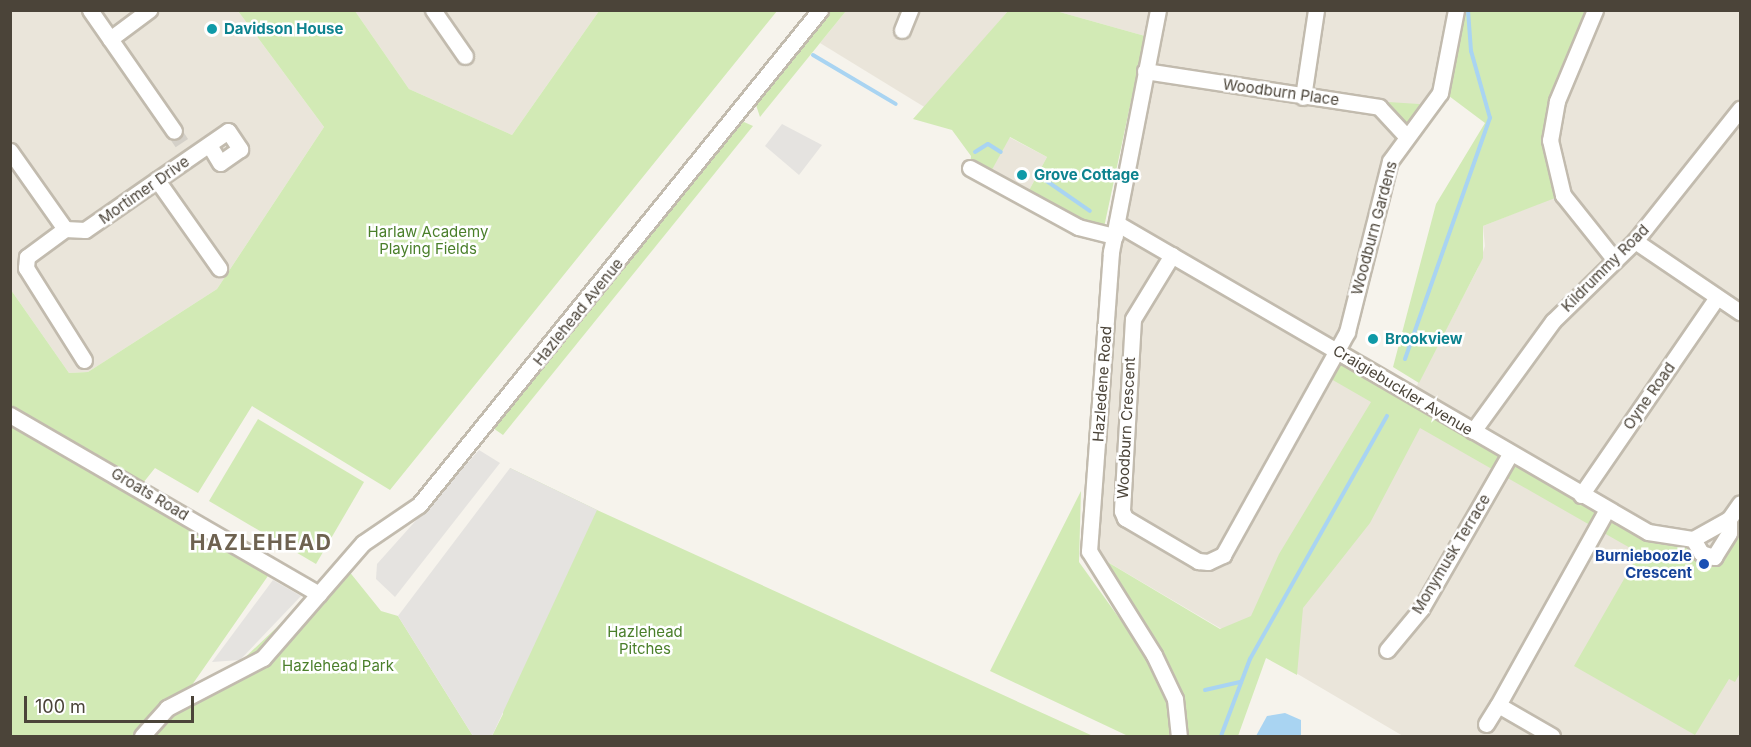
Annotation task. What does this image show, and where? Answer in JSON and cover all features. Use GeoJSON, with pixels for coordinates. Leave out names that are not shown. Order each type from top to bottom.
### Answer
{"type":"FeatureCollection","features":[{"type":"Feature","properties":{"kind":"street"},"geometry":{"type":"LineString","coordinates":[[90,10],[192,157]]}},
{"type":"Feature","properties":{"kind":"street"},"geometry":{"type":"LineString","coordinates":[[110,39],[149,10]]}},
{"type":"Feature","properties":{"kind":"street"},"geometry":{"type":"LineString","coordinates":[[433,10],[465,56]]}},
{"type":"Feature","properties":{"kind":"street","name":"Hazlehead Avenue"},"geometry":{"type":"LineString","coordinates":[[142,736],[166,708],[263,658],[363,543],[419,505],[466,452],[820,10]]}},
{"type":"Feature","properties":{"kind":"street"},"geometry":{"type":"LineString","coordinates":[[903,30],[910,10]]}},
{"type":"Feature","properties":{"kind":"street","name":"Hazledene Road"},"geometry":{"type":"LineString","coordinates":[[1158,10],[1117,230],[1089,551],[1154,655],[1175,699],[1179,736]]}},
{"type":"Feature","properties":{"kind":"street"},"geometry":{"type":"LineString","coordinates":[[1303,97],[1316,10]]}},
{"type":"Feature","properties":{"kind":"street","name":"Woodburn Gardens"},"geometry":{"type":"LineString","coordinates":[[1337,351],[1347,332],[1390,161],[1406,135],[1440,93],[1456,10]]}},
{"type":"Feature","properties":{"kind":"street"},"geometry":{"type":"LineString","coordinates":[[1595,10],[1557,101],[1550,140],[1563,195],[1614,259]]}},
{"type":"Feature","properties":{"kind":"street","name":"Woodburn Place"},"geometry":{"type":"LineString","coordinates":[[1145,71],[1379,107],[1406,135]]}},
{"type":"Feature","properties":{"kind":"street","name":"Kildrummy Road"},"geometry":{"type":"LineString","coordinates":[[1473,431],[1553,321],[1635,241],[1740,109]]}},
{"type":"Feature","properties":{"kind":"street","name":"Mortimer Drive"},"geometry":{"type":"LineString","coordinates":[[84,360],[24,262],[65,230],[85,230],[209,145]]}},
{"type":"Feature","properties":{"kind":"street"},"geometry":{"type":"LineString","coordinates":[[10,151],[65,230]]}},
{"type":"Feature","properties":{"kind":"street","name":"Craigiebuckler Avenue"},"geometry":{"type":"LineString","coordinates":[[970,168],[1078,227],[1117,230],[1172,255],[1606,509],[1668,539],[1693,539]]}},
{"type":"Feature","properties":{"kind":"street"},"geometry":{"type":"LineString","coordinates":[[158,180],[219,268]]}},
{"type":"Feature","properties":{"kind":"street"},"geometry":{"type":"LineString","coordinates":[[1635,241],[1740,312]]}},
{"type":"Feature","properties":{"kind":"street","name":"Woodburn Crescent"},"geometry":{"type":"LineString","coordinates":[[1172,255],[1133,319],[1122,511],[1198,561],[1223,555],[1337,351]]}},
{"type":"Feature","properties":{"kind":"street","name":"Oyne Road"},"geometry":{"type":"LineString","coordinates":[[1581,495],[1718,297]]}},
{"type":"Feature","properties":{"kind":"street","name":"Groats Road"},"geometry":{"type":"LineString","coordinates":[[10,415],[319,594]]}},
{"type":"Feature","properties":{"kind":"street","name":"Monymusk Terrace"},"geometry":{"type":"LineString","coordinates":[[1387,650],[1422,609],[1510,454]]}},
{"type":"Feature","properties":{"kind":"street"},"geometry":{"type":"LineString","coordinates":[[1729,519],[1729,533],[1714,556],[1701,553],[1693,539],[1729,519],[1740,503]]}},
{"type":"Feature","properties":{"kind":"street"},"geometry":{"type":"LineString","coordinates":[[1486,724],[1606,509]]}},
{"type":"Feature","properties":{"kind":"street"},"geometry":{"type":"LineString","coordinates":[[1498,705],[1552,736]]}},
{"type":"Feature","properties":{"kind":"shaded area"},"geometry":{"type":"Polygon","coordinates":[[[10,11],[238,11],[324,127],[217,289],[88,372],[69,373],[11,290],[10,11]]]}},
{"type":"Feature","properties":{"kind":"shaded area"},"geometry":{"type":"Polygon","coordinates":[[[355,11],[599,11],[512,135],[409,89],[355,11]]]}},
{"type":"Feature","properties":{"kind":"shaded area"},"geometry":{"type":"Polygon","coordinates":[[[846,11],[1008,11],[926,108],[820,43],[846,11]]]}},
{"type":"Feature","properties":{"kind":"shaded area"},"geometry":{"type":"Polygon","coordinates":[[[1056,11],[1456,11],[1439,93],[1405,135],[1337,350],[1412,395],[1478,268],[1485,246],[1483,226],[1563,194],[1550,140],[1595,11],[1740,11],[1740,736],[1403,736],[1089,551],[1111,252],[1153,33],[1145,36],[1056,11]]]}},
{"type":"Feature","properties":{"kind":"shaded area"},"geometry":{"type":"Polygon","coordinates":[[[782,124],[822,145],[799,175],[765,146],[782,124]]]}},
{"type":"Feature","properties":{"kind":"shaded area"},"geometry":{"type":"Polygon","coordinates":[[[1009,137],[1047,157],[1026,196],[988,177],[1009,137]]]}},
{"type":"Feature","properties":{"kind":"shaded area"},"geometry":{"type":"Polygon","coordinates":[[[479,450],[500,463],[395,597],[376,579],[377,564],[479,450]]]}},
{"type":"Feature","properties":{"kind":"shaded area"},"geometry":{"type":"Polygon","coordinates":[[[510,468],[597,510],[492,736],[473,736],[398,616],[510,468]]]}},
{"type":"Feature","properties":{"kind":"shaded area"},"geometry":{"type":"Polygon","coordinates":[[[273,580],[301,596],[240,660],[212,662],[273,580]]]}},
{"type":"Feature","properties":{"kind":"green space","name":"Harlaw Academy Playing Fields"},"geometry":{"type":"Polygon","coordinates":[[[238,11],[355,11],[409,89],[512,135],[599,11],[777,11],[390,490],[252,406],[198,493],[155,468],[143,483],[11,406],[11,290],[69,373],[88,372],[217,289],[324,127],[238,11]]]}},
{"type":"Feature","properties":{"kind":"green space"},"geometry":{"type":"Polygon","coordinates":[[[826,11],[846,11],[760,117],[755,102],[826,11]]]}},
{"type":"Feature","properties":{"kind":"green space"},"geometry":{"type":"Polygon","coordinates":[[[1008,11],[1056,11],[1145,36],[1103,232],[1026,196],[1047,157],[1010,137],[988,177],[970,168],[971,156],[952,130],[913,119],[1008,11]]]}},
{"type":"Feature","properties":{"kind":"green space"},"geometry":{"type":"Polygon","coordinates":[[[1461,11],[1595,11],[1553,120],[1563,195],[1483,226],[1483,258],[1419,383],[1393,367],[1436,204],[1485,123],[1445,93],[1461,11]]]}},
{"type":"Feature","properties":{"kind":"green space"},"geometry":{"type":"Polygon","coordinates":[[[1388,102],[1419,104],[1428,111],[1405,135],[1379,107],[1388,102]]]}},
{"type":"Feature","properties":{"kind":"green space"},"geometry":{"type":"Polygon","coordinates":[[[744,122],[753,126],[503,435],[490,426],[735,125],[744,122]]]}},
{"type":"Feature","properties":{"kind":"green space"},"geometry":{"type":"Polygon","coordinates":[[[1345,355],[1648,532],[1693,539],[1706,556],[1740,503],[1740,673],[1735,682],[1729,679],[1695,735],[1574,666],[1639,553],[1420,428],[1370,523],[1303,608],[1297,675],[1266,658],[1238,736],[1179,736],[1175,699],[1089,551],[1220,629],[1251,616],[1279,554],[1371,402],[1331,379],[1345,355]]]}},
{"type":"Feature","properties":{"kind":"green space"},"geometry":{"type":"Polygon","coordinates":[[[258,419],[364,482],[316,564],[209,501],[258,419]]]}},
{"type":"Feature","properties":{"kind":"green space","name":"Hazlehead Park"},"geometry":{"type":"Polygon","coordinates":[[[10,423],[270,573],[192,685],[236,666],[310,596],[348,570],[381,611],[398,616],[473,736],[11,736],[10,423]]]}},
{"type":"Feature","properties":{"kind":"green space","name":"Hazlehead Pitches"},"geometry":{"type":"Polygon","coordinates":[[[510,468],[597,510],[1093,736],[492,736],[503,714],[510,468]]]}},
{"type":"Feature","properties":{"kind":"green space"},"geometry":{"type":"Polygon","coordinates":[[[1081,491],[1079,562],[1150,661],[1171,705],[1169,736],[1128,736],[990,671],[1081,491]]]}},
{"type":"Feature","properties":{"kind":"water"},"geometry":{"type":"Polygon","coordinates":[[[1285,713],[1301,720],[1301,736],[1256,736],[1267,716],[1285,713]]]}},
{"type":"Feature","properties":{"kind":"waterway"},"geometry":{"type":"LineString","coordinates":[[1405,359],[1490,118],[1471,51],[1468,10]]}},
{"type":"Feature","properties":{"kind":"waterway"},"geometry":{"type":"LineString","coordinates":[[813,55],[896,104]]}},
{"type":"Feature","properties":{"kind":"waterway"},"geometry":{"type":"LineString","coordinates":[[975,152],[988,144],[1001,152]]}},
{"type":"Feature","properties":{"kind":"waterway"},"geometry":{"type":"LineString","coordinates":[[1038,175],[1090,211]]}},
{"type":"Feature","properties":{"kind":"waterway"},"geometry":{"type":"LineString","coordinates":[[1221,736],[1250,659],[1387,416]]}},
{"type":"Feature","properties":{"kind":"waterway"},"geometry":{"type":"LineString","coordinates":[[1205,690],[1241,682]]}},
{"type":"Feature","properties":{"kind":"tunnel"},"geometry":{"type":"LineString","coordinates":[[174,131],[182,143]]}},
{"type":"Feature","properties":{"kind":"place","name":"Davidson House"},"geometry":{"type":"Point","coordinates":[212,29]}},
{"type":"Feature","properties":{"kind":"place","name":"Grove Cottage"},"geometry":{"type":"Point","coordinates":[1022,175]}},
{"type":"Feature","properties":{"kind":"place","name":"Brookview"},"geometry":{"type":"Point","coordinates":[1373,339]}},
{"type":"Feature","properties":{"kind":"place","name":"Burnieboozle Crescent"},"geometry":{"type":"Point","coordinates":[1704,564]}},
{"type":"Feature","properties":{"kind":"district","name":"HAZLEHEAD"},"geometry":{"type":"Point","coordinates":[261,543]}}]}
